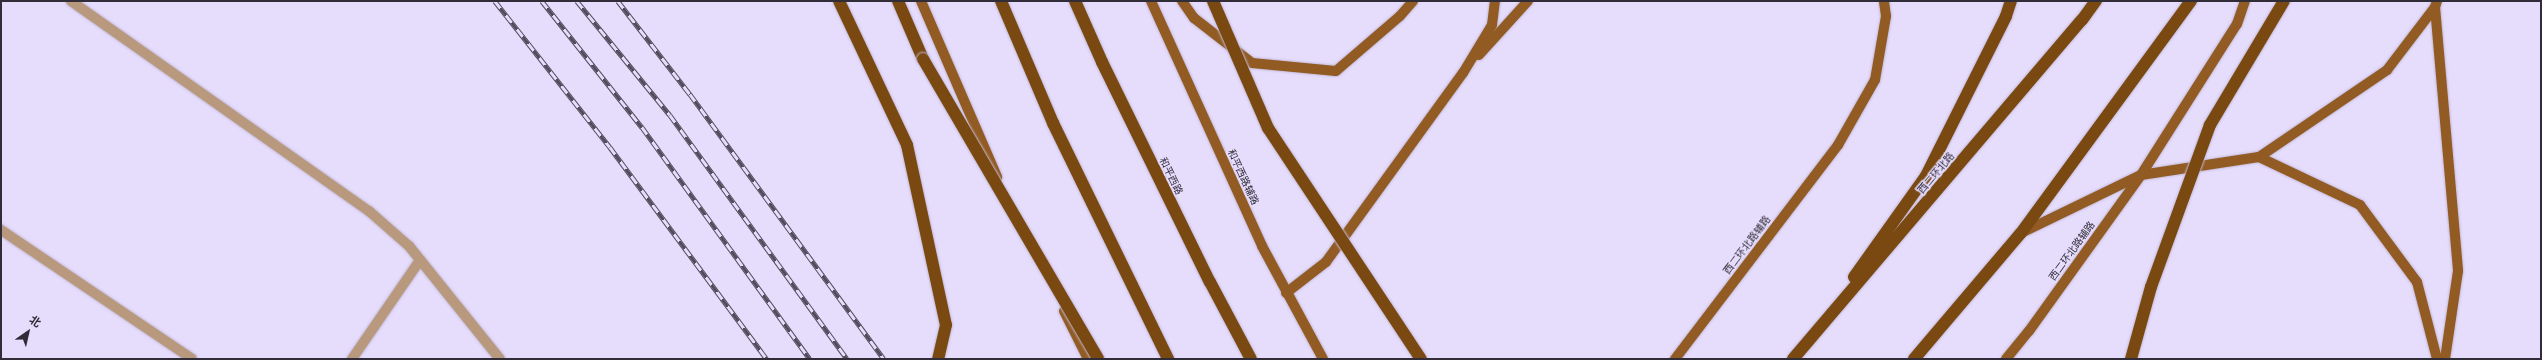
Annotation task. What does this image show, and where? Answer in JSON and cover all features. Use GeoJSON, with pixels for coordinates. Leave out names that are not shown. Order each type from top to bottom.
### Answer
{"type":"FeatureCollection","features":[{"type":"Feature","properties":{"kind":"highway"},"geometry":{"type":"LineString","coordinates":[[839,1],[907,145],[946,325],[938,359]]}},
{"type":"Feature","properties":{"kind":"highway"},"geometry":{"type":"LineString","coordinates":[[898,1],[923,59],[1098,359]]}},
{"type":"Feature","properties":{"kind":"highway"},"geometry":{"type":"LineString","coordinates":[[1001,1],[1053,123],[1168,359]]}},
{"type":"Feature","properties":{"kind":"highway","name":"和平西路"},"geometry":{"type":"LineString","coordinates":[[1075,1],[1102,62],[1206,274],[1251,359]]}},
{"type":"Feature","properties":{"kind":"highway"},"geometry":{"type":"LineString","coordinates":[[1213,1],[1268,128],[1421,359]]}},
{"type":"Feature","properties":{"kind":"highway"},"geometry":{"type":"LineString","coordinates":[[1806,343],[1926,176],[2006,16],[2011,1]]}},
{"type":"Feature","properties":{"kind":"highway","name":"西二环北路"},"geometry":{"type":"LineString","coordinates":[[1793,359],[2082,20],[2096,1]]}},
{"type":"Feature","properties":{"kind":"highway"},"geometry":{"type":"LineString","coordinates":[[1914,359],[2021,233],[2191,1]]}},
{"type":"Feature","properties":{"kind":"highway"},"geometry":{"type":"LineString","coordinates":[[2131,359],[2151,287],[2210,125],[2284,1]]}},
{"type":"Feature","properties":{"kind":"main road"},"geometry":{"type":"LineString","coordinates":[[921,1],[1000,184],[1088,359]]}},
{"type":"Feature","properties":{"kind":"main road","name":"和平西路辅路"},"geometry":{"type":"LineString","coordinates":[[1150,1],[1255,232],[1286,293],[1323,359]]}},
{"type":"Feature","properties":{"kind":"main road"},"geometry":{"type":"LineString","coordinates":[[1182,1],[1194,18],[1252,63],[1336,72],[1400,16],[1413,1]]}},
{"type":"Feature","properties":{"kind":"main road"},"geometry":{"type":"LineString","coordinates":[[1286,293],[1326,262],[1463,73],[1492,25],[1495,1]]}},
{"type":"Feature","properties":{"kind":"main road"},"geometry":{"type":"LineString","coordinates":[[1463,73],[1528,1]]}},
{"type":"Feature","properties":{"kind":"main road","name":"西二环北路辅路"},"geometry":{"type":"LineString","coordinates":[[1675,359],[1838,145],[1874,80],[1886,16],[1884,1]]}},
{"type":"Feature","properties":{"kind":"main road","name":"西二环北路辅路"},"geometry":{"type":"LineString","coordinates":[[2006,359],[2029,331],[2141,175],[2237,24],[2245,1]]}},
{"type":"Feature","properties":{"kind":"main road"},"geometry":{"type":"LineString","coordinates":[[2021,233],[2141,175],[2258,157],[2387,70],[2436,4]]}},
{"type":"Feature","properties":{"kind":"main road"},"geometry":{"type":"LineString","coordinates":[[2436,4],[2458,271],[2445,359]]}},
{"type":"Feature","properties":{"kind":"main road"},"geometry":{"type":"LineString","coordinates":[[2258,157],[2360,205],[2417,282],[2437,359]]}},
{"type":"Feature","properties":{"kind":"lane"},"geometry":{"type":"LineString","coordinates":[[71,1],[369,211],[409,246],[500,359]]}},
{"type":"Feature","properties":{"kind":"lane"},"geometry":{"type":"LineString","coordinates":[[1,230],[192,359]]}},
{"type":"Feature","properties":{"kind":"lane"},"geometry":{"type":"LineString","coordinates":[[352,359],[420,260]]}},
{"type":"Feature","properties":{"kind":"railway"},"geometry":{"type":"LineString","coordinates":[[495,1],[610,147],[767,359]]}},
{"type":"Feature","properties":{"kind":"railway"},"geometry":{"type":"LineString","coordinates":[[542,1],[642,127],[810,359]]}},
{"type":"Feature","properties":{"kind":"railway"},"geometry":{"type":"LineString","coordinates":[[577,1],[670,115],[847,359]]}},
{"type":"Feature","properties":{"kind":"railway"},"geometry":{"type":"LineString","coordinates":[[618,1],[690,94],[884,359]]}}]}
